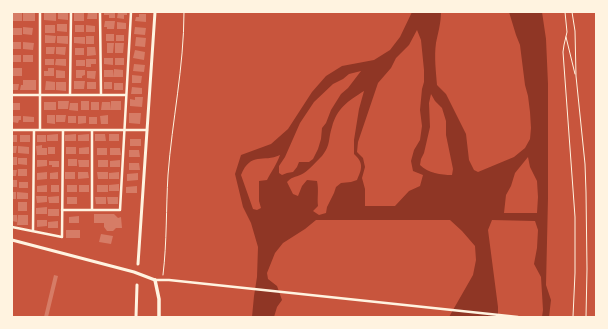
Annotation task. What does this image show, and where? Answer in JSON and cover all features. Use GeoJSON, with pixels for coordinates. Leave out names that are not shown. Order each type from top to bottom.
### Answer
{"type":"FeatureCollection","features":[{"type":"Feature","properties":{"kind":"main road"},"geometry":{"type":"LineString","coordinates":[[155,280],[159,299],[159,317]]}},
{"type":"Feature","properties":{"kind":"street"},"geometry":{"type":"LineString","coordinates":[[40,12],[40,130]]}},
{"type":"Feature","properties":{"kind":"street"},"geometry":{"type":"LineString","coordinates":[[70,95],[71,12]]}},
{"type":"Feature","properties":{"kind":"street"},"geometry":{"type":"LineString","coordinates":[[100,12],[101,95]]}},
{"type":"Feature","properties":{"kind":"street"},"geometry":{"type":"LineString","coordinates":[[62,210],[120,210],[131,12]]}},
{"type":"Feature","properties":{"kind":"street"},"geometry":{"type":"LineString","coordinates":[[138,264],[155,12]]}},
{"type":"Feature","properties":{"kind":"street"},"geometry":{"type":"LineString","coordinates":[[12,95],[126,95]]}},
{"type":"Feature","properties":{"kind":"street"},"geometry":{"type":"LineString","coordinates":[[12,130],[147,130]]}},
{"type":"Feature","properties":{"kind":"street"},"geometry":{"type":"LineString","coordinates":[[33,231],[34,130]]}},
{"type":"Feature","properties":{"kind":"street"},"geometry":{"type":"LineString","coordinates":[[12,227],[62,237],[63,130]]}},
{"type":"Feature","properties":{"kind":"street"},"geometry":{"type":"LineString","coordinates":[[92,130],[92,210]]}},
{"type":"Feature","properties":{"kind":"street"},"geometry":{"type":"LineString","coordinates":[[12,240],[134,272],[155,280],[168,280],[518,317]]}},
{"type":"Feature","properties":{"kind":"street"},"geometry":{"type":"LineString","coordinates":[[136,317],[137,285]]}},
{"type":"Feature","properties":{"kind":"path"},"geometry":{"type":"LineString","coordinates":[[162,280],[166,252],[168,175],[182,56],[184,12]]}},
{"type":"Feature","properties":{"kind":"path"},"geometry":{"type":"LineString","coordinates":[[564,12],[567,26],[563,52],[576,246],[573,317]]}},
{"type":"Feature","properties":{"kind":"path"},"geometry":{"type":"LineString","coordinates":[[572,12],[576,30],[576,79],[585,164],[587,269],[586,317]]}},
{"type":"Feature","properties":{"kind":"path"},"geometry":{"type":"LineString","coordinates":[[566,36],[576,79]]}},
{"type":"Feature","properties":{"kind":"shaded area"},"geometry":{"type":"Polygon","coordinates":[[[412,12],[441,12],[435,48],[437,85],[446,94],[466,134],[469,160],[474,170],[478,172],[514,157],[525,148],[530,139],[530,112],[520,45],[509,12],[542,12],[546,39],[548,84],[546,285],[551,300],[549,317],[542,317],[541,277],[534,264],[538,230],[535,221],[492,220],[488,230],[498,317],[449,317],[473,275],[476,260],[475,246],[450,220],[316,220],[283,243],[275,253],[267,273],[268,279],[277,286],[282,300],[277,307],[274,317],[252,317],[257,277],[258,247],[251,223],[243,207],[235,174],[241,155],[271,144],[288,129],[312,92],[326,76],[342,66],[374,60],[390,50],[400,37],[412,12]],[[417,30],[409,45],[396,58],[391,68],[378,83],[358,142],[357,152],[363,158],[365,167],[362,178],[365,189],[365,206],[395,206],[409,191],[420,186],[423,175],[413,171],[411,161],[414,150],[420,140],[422,126],[420,110],[424,70],[421,40],[417,30]],[[361,71],[349,74],[333,84],[314,102],[300,123],[285,157],[279,166],[279,173],[282,175],[293,172],[299,162],[309,162],[313,159],[321,139],[322,128],[326,123],[331,110],[341,94],[348,88],[361,71]],[[364,91],[348,102],[340,110],[334,120],[328,145],[322,156],[306,172],[291,178],[287,182],[293,194],[298,196],[302,186],[307,180],[317,181],[318,206],[313,211],[319,215],[326,213],[327,207],[336,187],[341,183],[357,180],[360,173],[361,163],[354,154],[354,140],[359,109],[364,91]],[[431,94],[429,103],[430,127],[420,165],[423,168],[435,173],[452,175],[453,169],[446,135],[446,121],[442,108],[431,94]],[[280,155],[258,159],[249,163],[241,175],[253,209],[257,210],[261,208],[259,201],[259,181],[267,180],[280,155]],[[528,157],[515,173],[511,186],[506,195],[504,213],[537,213],[537,181],[530,167],[528,157]]]}},
{"type":"Feature","properties":{"kind":"building"},"geometry":{"type":"Polygon","coordinates":[[[56,12],[56,21],[44,20],[44,13],[56,12]]]}},
{"type":"Feature","properties":{"kind":"building"},"geometry":{"type":"Polygon","coordinates":[[[58,12],[68,12],[68,20],[58,19],[58,12]]]}},
{"type":"Feature","properties":{"kind":"building"},"geometry":{"type":"Polygon","coordinates":[[[88,12],[97,12],[97,19],[87,19],[88,12]]]}},
{"type":"Feature","properties":{"kind":"building"},"geometry":{"type":"Polygon","coordinates":[[[104,12],[115,12],[115,18],[109,18],[109,15],[104,15],[104,12]]]}},
{"type":"Feature","properties":{"kind":"building"},"geometry":{"type":"Polygon","coordinates":[[[118,12],[127,12],[127,15],[124,15],[124,19],[117,18],[118,12]]]}},
{"type":"Feature","properties":{"kind":"building"},"geometry":{"type":"Polygon","coordinates":[[[12,13],[22,13],[22,21],[12,21],[12,13]]]}},
{"type":"Feature","properties":{"kind":"building"},"geometry":{"type":"Polygon","coordinates":[[[23,13],[35,13],[35,21],[23,21],[23,13]]]}},
{"type":"Feature","properties":{"kind":"building"},"geometry":{"type":"Polygon","coordinates":[[[74,13],[84,13],[84,21],[74,21],[74,13]]]}},
{"type":"Feature","properties":{"kind":"building"},"geometry":{"type":"Polygon","coordinates":[[[139,14],[146,14],[146,22],[135,21],[136,17],[139,17],[139,14]]]}},
{"type":"Feature","properties":{"kind":"building"},"geometry":{"type":"Polygon","coordinates":[[[105,21],[115,21],[114,29],[107,29],[107,27],[104,27],[105,21]]]}},
{"type":"Feature","properties":{"kind":"building"},"geometry":{"type":"Polygon","coordinates":[[[117,22],[126,23],[126,29],[117,29],[117,22]]]}},
{"type":"Feature","properties":{"kind":"building"},"geometry":{"type":"Polygon","coordinates":[[[57,24],[67,24],[67,32],[57,31],[57,24]]]}},
{"type":"Feature","properties":{"kind":"building"},"geometry":{"type":"Polygon","coordinates":[[[45,25],[55,25],[55,33],[45,33],[45,25]]]}},
{"type":"Feature","properties":{"kind":"building"},"geometry":{"type":"Polygon","coordinates":[[[75,25],[84,25],[84,32],[75,32],[75,25]]]}},
{"type":"Feature","properties":{"kind":"building"},"geometry":{"type":"Polygon","coordinates":[[[86,25],[95,26],[95,32],[86,32],[86,25]]]}},
{"type":"Feature","properties":{"kind":"building"},"geometry":{"type":"Polygon","coordinates":[[[23,27],[33,28],[32,35],[23,34],[23,27]]]}},
{"type":"Feature","properties":{"kind":"building"},"geometry":{"type":"Polygon","coordinates":[[[135,27],[146,28],[145,35],[134,34],[135,27]]]}},
{"type":"Feature","properties":{"kind":"building"},"geometry":{"type":"Polygon","coordinates":[[[12,28],[22,28],[22,35],[12,35],[12,28]]]}},
{"type":"Feature","properties":{"kind":"building"},"geometry":{"type":"Polygon","coordinates":[[[106,34],[114,34],[114,41],[106,41],[106,34]]]}},
{"type":"Feature","properties":{"kind":"building"},"geometry":{"type":"Polygon","coordinates":[[[45,35],[56,36],[55,43],[45,43],[45,35]]]}},
{"type":"Feature","properties":{"kind":"building"},"geometry":{"type":"Polygon","coordinates":[[[116,35],[124,35],[124,41],[116,41],[116,35]]]}},
{"type":"Feature","properties":{"kind":"building"},"geometry":{"type":"Polygon","coordinates":[[[57,36],[68,36],[68,44],[57,43],[57,36]]]}},
{"type":"Feature","properties":{"kind":"building"},"geometry":{"type":"Polygon","coordinates":[[[86,36],[94,36],[94,44],[86,44],[86,36]]]}},
{"type":"Feature","properties":{"kind":"building"},"geometry":{"type":"Polygon","coordinates":[[[74,37],[85,37],[85,44],[74,43],[74,37]]]}},
{"type":"Feature","properties":{"kind":"building"},"geometry":{"type":"Polygon","coordinates":[[[136,37],[146,38],[145,47],[135,46],[136,37]]]}},
{"type":"Feature","properties":{"kind":"building"},"geometry":{"type":"Polygon","coordinates":[[[12,42],[21,42],[21,49],[12,49],[12,42]]]}},
{"type":"Feature","properties":{"kind":"building"},"geometry":{"type":"Polygon","coordinates":[[[23,42],[34,43],[33,50],[23,49],[23,42]]]}},
{"type":"Feature","properties":{"kind":"building"},"geometry":{"type":"Polygon","coordinates":[[[107,43],[114,43],[113,53],[107,53],[107,43]]]}},
{"type":"Feature","properties":{"kind":"building"},"geometry":{"type":"Polygon","coordinates":[[[115,43],[124,43],[123,53],[115,53],[115,43]]]}},
{"type":"Feature","properties":{"kind":"building"},"geometry":{"type":"Polygon","coordinates":[[[46,47],[55,47],[54,54],[46,54],[46,47]]]}},
{"type":"Feature","properties":{"kind":"building"},"geometry":{"type":"Polygon","coordinates":[[[56,47],[66,47],[65,55],[56,54],[56,47]]]}},
{"type":"Feature","properties":{"kind":"building"},"geometry":{"type":"Polygon","coordinates":[[[87,47],[95,47],[96,55],[87,56],[87,47]]]}},
{"type":"Feature","properties":{"kind":"building"},"geometry":{"type":"Polygon","coordinates":[[[75,48],[84,48],[84,55],[75,55],[75,48]]]}},
{"type":"Feature","properties":{"kind":"building"},"geometry":{"type":"Polygon","coordinates":[[[135,50],[145,52],[144,60],[133,58],[135,50]]]}},
{"type":"Feature","properties":{"kind":"building"},"geometry":{"type":"Polygon","coordinates":[[[12,55],[21,55],[21,62],[12,62],[12,55]]]}},
{"type":"Feature","properties":{"kind":"building"},"geometry":{"type":"Polygon","coordinates":[[[23,55],[33,55],[33,62],[23,62],[23,55]]]}},
{"type":"Feature","properties":{"kind":"building"},"geometry":{"type":"Polygon","coordinates":[[[104,58],[113,58],[113,65],[104,64],[104,58]]]}},
{"type":"Feature","properties":{"kind":"building"},"geometry":{"type":"Polygon","coordinates":[[[115,58],[124,58],[124,65],[115,65],[115,58]]]}},
{"type":"Feature","properties":{"kind":"building"},"geometry":{"type":"Polygon","coordinates":[[[45,59],[54,59],[54,65],[45,65],[45,59]]]}},
{"type":"Feature","properties":{"kind":"building"},"geometry":{"type":"Polygon","coordinates":[[[56,59],[66,59],[66,66],[55,65],[56,59]]]}},
{"type":"Feature","properties":{"kind":"building"},"geometry":{"type":"Polygon","coordinates":[[[86,59],[96,59],[96,64],[91,64],[91,67],[86,67],[86,59]]]}},
{"type":"Feature","properties":{"kind":"building"},"geometry":{"type":"Polygon","coordinates":[[[76,60],[85,60],[85,66],[76,66],[76,60]]]}},
{"type":"Feature","properties":{"kind":"building"},"geometry":{"type":"Polygon","coordinates":[[[134,64],[145,65],[144,72],[133,71],[134,64]]]}},
{"type":"Feature","properties":{"kind":"building"},"geometry":{"type":"Polygon","coordinates":[[[12,68],[22,68],[22,76],[12,76],[12,68]]]}},
{"type":"Feature","properties":{"kind":"building"},"geometry":{"type":"Polygon","coordinates":[[[48,68],[54,68],[54,76],[44,76],[44,71],[48,71],[48,68]]]}},
{"type":"Feature","properties":{"kind":"building"},"geometry":{"type":"Polygon","coordinates":[[[114,69],[123,70],[123,77],[113,77],[114,69]]]}},
{"type":"Feature","properties":{"kind":"building"},"geometry":{"type":"Polygon","coordinates":[[[56,70],[65,71],[65,78],[56,78],[56,70]]]}},
{"type":"Feature","properties":{"kind":"building"},"geometry":{"type":"Polygon","coordinates":[[[76,70],[85,70],[85,75],[82,76],[82,78],[76,78],[76,70]]]}},
{"type":"Feature","properties":{"kind":"building"},"geometry":{"type":"Polygon","coordinates":[[[104,70],[113,70],[113,77],[104,77],[104,70]]]}},
{"type":"Feature","properties":{"kind":"building"},"geometry":{"type":"Polygon","coordinates":[[[87,71],[96,71],[95,79],[87,78],[87,71]]]}},
{"type":"Feature","properties":{"kind":"building"},"geometry":{"type":"Polygon","coordinates":[[[132,75],[142,76],[141,83],[132,83],[132,75]]]}},
{"type":"Feature","properties":{"kind":"building"},"geometry":{"type":"Polygon","coordinates":[[[23,80],[36,80],[36,90],[20,90],[21,85],[23,85],[23,80]]]}},
{"type":"Feature","properties":{"kind":"building"},"geometry":{"type":"Polygon","coordinates":[[[46,81],[55,82],[55,90],[45,90],[46,81]]]}},
{"type":"Feature","properties":{"kind":"building"},"geometry":{"type":"Polygon","coordinates":[[[74,81],[85,81],[84,89],[74,89],[74,81]]]}},
{"type":"Feature","properties":{"kind":"building"},"geometry":{"type":"Polygon","coordinates":[[[56,82],[66,82],[66,91],[56,90],[56,82]]]}},
{"type":"Feature","properties":{"kind":"building"},"geometry":{"type":"Polygon","coordinates":[[[87,82],[96,82],[96,89],[87,89],[87,82]]]}},
{"type":"Feature","properties":{"kind":"building"},"geometry":{"type":"Polygon","coordinates":[[[104,82],[112,82],[112,89],[104,89],[104,82]]]}},
{"type":"Feature","properties":{"kind":"building"},"geometry":{"type":"Polygon","coordinates":[[[114,83],[123,83],[123,90],[114,90],[114,83]]]}},
{"type":"Feature","properties":{"kind":"building"},"geometry":{"type":"Polygon","coordinates":[[[12,84],[19,84],[18,90],[12,90],[12,84]]]}},
{"type":"Feature","properties":{"kind":"building"},"geometry":{"type":"Polygon","coordinates":[[[132,87],[142,88],[142,94],[131,94],[132,87]]]}},
{"type":"Feature","properties":{"kind":"building"},"geometry":{"type":"Polygon","coordinates":[[[135,97],[143,97],[142,107],[130,106],[130,99],[135,100],[135,97]]]}},
{"type":"Feature","properties":{"kind":"building"},"geometry":{"type":"Polygon","coordinates":[[[58,101],[69,101],[68,109],[58,109],[58,101]]]}},
{"type":"Feature","properties":{"kind":"building"},"geometry":{"type":"Polygon","coordinates":[[[81,101],[89,101],[89,110],[81,110],[81,101]]]}},
{"type":"Feature","properties":{"kind":"building"},"geometry":{"type":"Polygon","coordinates":[[[111,101],[121,101],[121,110],[110,110],[111,101]]]}},
{"type":"Feature","properties":{"kind":"building"},"geometry":{"type":"Polygon","coordinates":[[[44,102],[56,102],[56,110],[44,110],[44,102]]]}},
{"type":"Feature","properties":{"kind":"building"},"geometry":{"type":"Polygon","coordinates":[[[91,102],[99,102],[99,110],[91,110],[91,102]]]}},
{"type":"Feature","properties":{"kind":"building"},"geometry":{"type":"Polygon","coordinates":[[[102,102],[110,102],[110,110],[101,110],[102,102]]]}},
{"type":"Feature","properties":{"kind":"building"},"geometry":{"type":"Polygon","coordinates":[[[12,103],[20,103],[20,110],[12,110],[12,103]]]}},
{"type":"Feature","properties":{"kind":"building"},"geometry":{"type":"Polygon","coordinates":[[[70,103],[78,103],[78,111],[69,110],[70,103]]]}},
{"type":"Feature","properties":{"kind":"building"},"geometry":{"type":"Polygon","coordinates":[[[129,113],[141,113],[140,124],[129,123],[129,113]]]}},
{"type":"Feature","properties":{"kind":"building"},"geometry":{"type":"Polygon","coordinates":[[[47,115],[55,115],[55,124],[47,123],[47,115]]]}},
{"type":"Feature","properties":{"kind":"building"},"geometry":{"type":"Polygon","coordinates":[[[56,115],[66,115],[65,122],[56,122],[56,115]]]}},
{"type":"Feature","properties":{"kind":"building"},"geometry":{"type":"Polygon","coordinates":[[[108,115],[108,124],[101,124],[100,116],[108,115]]]}},
{"type":"Feature","properties":{"kind":"building"},"geometry":{"type":"Polygon","coordinates":[[[12,116],[21,116],[21,120],[19,120],[18,123],[12,122],[12,116]]]}},
{"type":"Feature","properties":{"kind":"building"},"geometry":{"type":"Polygon","coordinates":[[[23,116],[34,117],[34,122],[23,122],[23,116]]]}},
{"type":"Feature","properties":{"kind":"building"},"geometry":{"type":"Polygon","coordinates":[[[68,116],[76,116],[76,123],[68,123],[68,116]]]}},
{"type":"Feature","properties":{"kind":"building"},"geometry":{"type":"Polygon","coordinates":[[[78,116],[86,116],[86,123],[78,124],[78,116]]]}},
{"type":"Feature","properties":{"kind":"building"},"geometry":{"type":"Polygon","coordinates":[[[89,117],[97,117],[97,124],[89,124],[89,117]]]}},
{"type":"Feature","properties":{"kind":"building"},"geometry":{"type":"Polygon","coordinates":[[[58,134],[58,141],[47,141],[47,135],[58,134]]]}},
{"type":"Feature","properties":{"kind":"building"},"geometry":{"type":"Polygon","coordinates":[[[76,134],[76,141],[65,141],[65,135],[76,134]]]}},
{"type":"Feature","properties":{"kind":"building"},"geometry":{"type":"Polygon","coordinates":[[[89,134],[89,141],[78,141],[78,135],[89,134]]]}},
{"type":"Feature","properties":{"kind":"building"},"geometry":{"type":"Polygon","coordinates":[[[95,134],[105,134],[106,141],[95,141],[95,134]]]}},
{"type":"Feature","properties":{"kind":"building"},"geometry":{"type":"Polygon","coordinates":[[[109,134],[119,134],[119,141],[109,141],[109,134]]]}},
{"type":"Feature","properties":{"kind":"building"},"geometry":{"type":"Polygon","coordinates":[[[12,135],[17,135],[17,142],[12,142],[12,135]]]}},
{"type":"Feature","properties":{"kind":"building"},"geometry":{"type":"Polygon","coordinates":[[[20,135],[30,135],[30,142],[20,142],[20,135]]]}},
{"type":"Feature","properties":{"kind":"building"},"geometry":{"type":"Polygon","coordinates":[[[37,135],[46,135],[46,142],[37,142],[37,135]]]}},
{"type":"Feature","properties":{"kind":"building"},"geometry":{"type":"Polygon","coordinates":[[[130,139],[141,139],[141,146],[130,146],[130,139]]]}},
{"type":"Feature","properties":{"kind":"building"},"geometry":{"type":"Polygon","coordinates":[[[42,145],[42,148],[47,148],[47,155],[37,155],[36,146],[42,145]]]}},
{"type":"Feature","properties":{"kind":"building"},"geometry":{"type":"Polygon","coordinates":[[[12,146],[17,146],[16,153],[12,153],[12,146]]]}},
{"type":"Feature","properties":{"kind":"building"},"geometry":{"type":"Polygon","coordinates":[[[18,146],[29,147],[29,154],[18,153],[18,146]]]}},
{"type":"Feature","properties":{"kind":"building"},"geometry":{"type":"Polygon","coordinates":[[[48,147],[55,147],[55,154],[48,154],[48,147]]]}},
{"type":"Feature","properties":{"kind":"building"},"geometry":{"type":"Polygon","coordinates":[[[66,147],[76,147],[76,154],[66,154],[66,147]]]}},
{"type":"Feature","properties":{"kind":"building"},"geometry":{"type":"Polygon","coordinates":[[[89,147],[89,154],[79,154],[79,148],[89,147]]]}},
{"type":"Feature","properties":{"kind":"building"},"geometry":{"type":"Polygon","coordinates":[[[97,148],[107,148],[107,155],[97,155],[97,148]]]}},
{"type":"Feature","properties":{"kind":"building"},"geometry":{"type":"Polygon","coordinates":[[[110,148],[120,148],[121,155],[110,155],[110,148]]]}},
{"type":"Feature","properties":{"kind":"building"},"geometry":{"type":"Polygon","coordinates":[[[129,150],[139,150],[140,157],[129,157],[129,150]]]}},
{"type":"Feature","properties":{"kind":"building"},"geometry":{"type":"Polygon","coordinates":[[[12,157],[17,157],[17,165],[12,165],[12,157]]]}},
{"type":"Feature","properties":{"kind":"building"},"geometry":{"type":"Polygon","coordinates":[[[18,158],[27,158],[27,165],[18,164],[18,158]]]}},
{"type":"Feature","properties":{"kind":"building"},"geometry":{"type":"Polygon","coordinates":[[[68,159],[77,159],[77,166],[68,166],[68,159]]]}},
{"type":"Feature","properties":{"kind":"building"},"geometry":{"type":"Polygon","coordinates":[[[37,160],[47,160],[47,166],[37,167],[37,160]]]}},
{"type":"Feature","properties":{"kind":"building"},"geometry":{"type":"Polygon","coordinates":[[[78,160],[89,160],[89,167],[79,167],[78,160]]]}},
{"type":"Feature","properties":{"kind":"building"},"geometry":{"type":"Polygon","coordinates":[[[98,160],[108,160],[108,167],[98,167],[98,160]]]}},
{"type":"Feature","properties":{"kind":"building"},"geometry":{"type":"Polygon","coordinates":[[[120,160],[120,167],[110,167],[110,161],[120,160]]]}},
{"type":"Feature","properties":{"kind":"building"},"geometry":{"type":"Polygon","coordinates":[[[49,161],[59,161],[59,167],[52,167],[52,165],[49,165],[49,161]]]}},
{"type":"Feature","properties":{"kind":"building"},"geometry":{"type":"Polygon","coordinates":[[[129,163],[139,163],[140,170],[129,170],[129,163]]]}},
{"type":"Feature","properties":{"kind":"building"},"geometry":{"type":"Polygon","coordinates":[[[18,169],[27,169],[27,176],[18,176],[18,169]]]}},
{"type":"Feature","properties":{"kind":"building"},"geometry":{"type":"Polygon","coordinates":[[[12,170],[17,170],[16,176],[12,176],[12,170]]]}},
{"type":"Feature","properties":{"kind":"building"},"geometry":{"type":"Polygon","coordinates":[[[47,172],[47,179],[37,180],[37,173],[47,172]]]}},
{"type":"Feature","properties":{"kind":"building"},"geometry":{"type":"Polygon","coordinates":[[[58,172],[58,179],[50,179],[50,173],[58,172]]]}},
{"type":"Feature","properties":{"kind":"building"},"geometry":{"type":"Polygon","coordinates":[[[65,172],[75,172],[75,179],[65,179],[65,172]]]}},
{"type":"Feature","properties":{"kind":"building"},"geometry":{"type":"Polygon","coordinates":[[[78,172],[88,172],[89,178],[78,179],[78,172]]]}},
{"type":"Feature","properties":{"kind":"building"},"geometry":{"type":"Polygon","coordinates":[[[97,172],[108,172],[108,179],[98,179],[97,172]]]}},
{"type":"Feature","properties":{"kind":"building"},"geometry":{"type":"Polygon","coordinates":[[[119,172],[119,179],[109,179],[109,173],[119,172]]]}},
{"type":"Feature","properties":{"kind":"building"},"geometry":{"type":"Polygon","coordinates":[[[138,173],[138,180],[127,181],[127,174],[138,173]]]}},
{"type":"Feature","properties":{"kind":"building"},"geometry":{"type":"Polygon","coordinates":[[[12,180],[17,180],[17,187],[12,187],[12,180]]]}},
{"type":"Feature","properties":{"kind":"building"},"geometry":{"type":"Polygon","coordinates":[[[19,182],[28,182],[28,188],[19,188],[19,182]]]}},
{"type":"Feature","properties":{"kind":"building"},"geometry":{"type":"Polygon","coordinates":[[[119,184],[119,191],[109,191],[109,185],[119,184]]]}},
{"type":"Feature","properties":{"kind":"building"},"geometry":{"type":"Polygon","coordinates":[[[47,185],[47,192],[37,192],[37,186],[47,185]]]}},
{"type":"Feature","properties":{"kind":"building"},"geometry":{"type":"Polygon","coordinates":[[[51,185],[59,185],[59,192],[51,192],[51,185]]]}},
{"type":"Feature","properties":{"kind":"building"},"geometry":{"type":"Polygon","coordinates":[[[67,185],[77,185],[77,192],[67,192],[67,185]]]}},
{"type":"Feature","properties":{"kind":"building"},"geometry":{"type":"Polygon","coordinates":[[[79,185],[89,185],[89,192],[79,192],[79,185]]]}},
{"type":"Feature","properties":{"kind":"building"},"geometry":{"type":"Polygon","coordinates":[[[97,185],[108,185],[108,192],[97,192],[97,185]]]}},
{"type":"Feature","properties":{"kind":"building"},"geometry":{"type":"Polygon","coordinates":[[[137,186],[137,193],[126,193],[126,187],[137,186]]]}},
{"type":"Feature","properties":{"kind":"building"},"geometry":{"type":"Polygon","coordinates":[[[12,192],[16,192],[16,199],[12,199],[12,192]]]}},
{"type":"Feature","properties":{"kind":"building"},"geometry":{"type":"Polygon","coordinates":[[[17,192],[28,193],[28,199],[17,199],[17,192]]]}},
{"type":"Feature","properties":{"kind":"building"},"geometry":{"type":"Polygon","coordinates":[[[36,196],[47,196],[47,202],[37,203],[36,196]]]}},
{"type":"Feature","properties":{"kind":"building"},"geometry":{"type":"Polygon","coordinates":[[[59,196],[59,203],[49,203],[48,197],[59,196]]]}},
{"type":"Feature","properties":{"kind":"building"},"geometry":{"type":"Polygon","coordinates":[[[67,197],[77,197],[77,204],[67,204],[67,197]]]}},
{"type":"Feature","properties":{"kind":"building"},"geometry":{"type":"Polygon","coordinates":[[[95,197],[106,197],[106,204],[96,204],[95,197]]]}},
{"type":"Feature","properties":{"kind":"building"},"geometry":{"type":"Polygon","coordinates":[[[107,197],[118,197],[118,204],[108,204],[107,197]]]}},
{"type":"Feature","properties":{"kind":"building"},"geometry":{"type":"Polygon","coordinates":[[[18,202],[27,202],[27,211],[18,211],[18,202]]]}},
{"type":"Feature","properties":{"kind":"building"},"geometry":{"type":"Polygon","coordinates":[[[47,207],[47,214],[36,214],[36,208],[47,207]]]}},
{"type":"Feature","properties":{"kind":"building"},"geometry":{"type":"Polygon","coordinates":[[[48,209],[59,209],[59,216],[48,216],[48,209]]]}},
{"type":"Feature","properties":{"kind":"building"},"geometry":{"type":"Polygon","coordinates":[[[94,214],[114,214],[118,218],[121,217],[122,228],[107,231],[104,227],[104,223],[94,223],[94,214]]]}},
{"type":"Feature","properties":{"kind":"building"},"geometry":{"type":"Polygon","coordinates":[[[12,215],[17,215],[17,222],[12,221],[12,215]]]}},
{"type":"Feature","properties":{"kind":"building"},"geometry":{"type":"Polygon","coordinates":[[[18,215],[28,215],[28,225],[17,225],[18,215]]]}},
{"type":"Feature","properties":{"kind":"building"},"geometry":{"type":"Polygon","coordinates":[[[79,216],[79,223],[69,223],[69,217],[79,216]]]}},
{"type":"Feature","properties":{"kind":"building"},"geometry":{"type":"Polygon","coordinates":[[[37,220],[47,220],[47,226],[37,227],[37,220]]]}},
{"type":"Feature","properties":{"kind":"building"},"geometry":{"type":"Polygon","coordinates":[[[58,221],[58,228],[48,228],[48,222],[58,221]]]}},
{"type":"Feature","properties":{"kind":"building"},"geometry":{"type":"Polygon","coordinates":[[[66,230],[80,230],[80,238],[66,238],[66,230]]]}},
{"type":"Feature","properties":{"kind":"building"},"geometry":{"type":"Polygon","coordinates":[[[101,234],[113,236],[111,244],[99,242],[101,234]]]}},
{"type":"Feature","properties":{"kind":"building"},"geometry":{"type":"Polygon","coordinates":[[[54,275],[58,276],[48,317],[44,317],[54,275]]]}}]}
